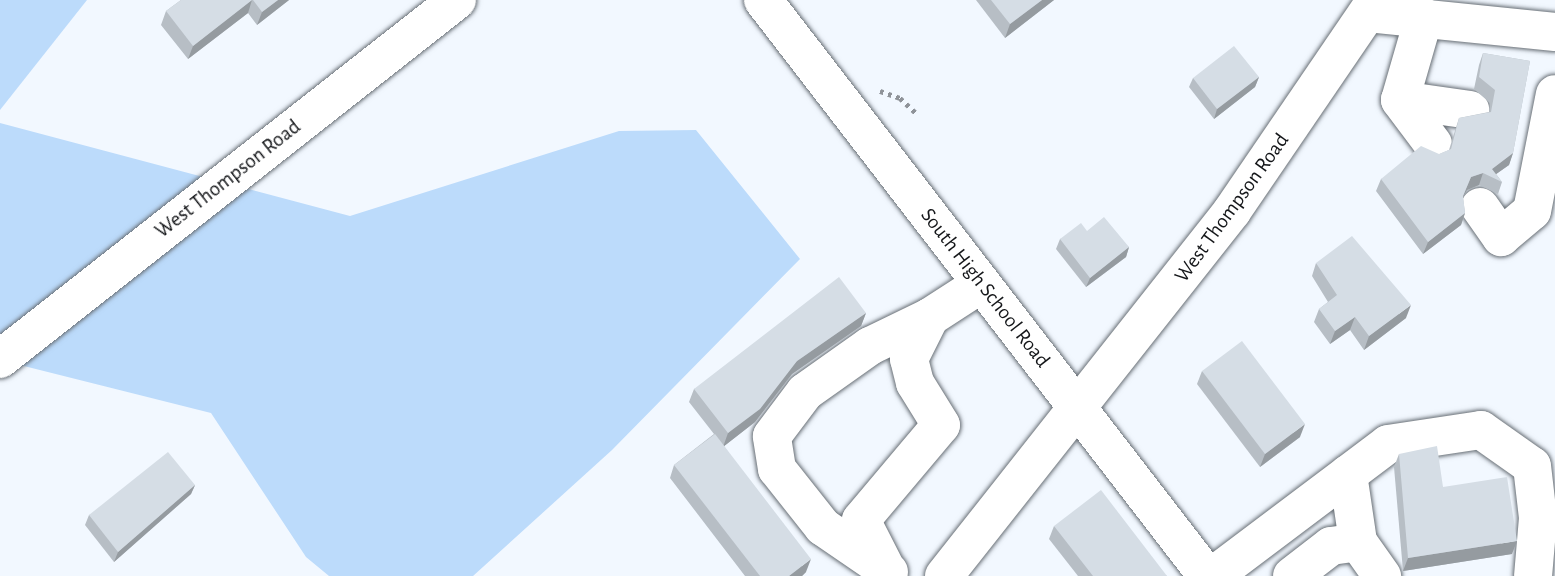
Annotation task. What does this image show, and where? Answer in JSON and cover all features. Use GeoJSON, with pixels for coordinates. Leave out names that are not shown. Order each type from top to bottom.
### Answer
{"type":"FeatureCollection","features":[{"type":"Feature","properties":{"kind":"main road","name":"West Thompson Road"},"geometry":{"type":"LineString","coordinates":[[0,359],[457,0]]}},
{"type":"Feature","properties":{"kind":"main road","name":"South High School Road"},"geometry":{"type":"LineString","coordinates":[[763,0],[1207,576]]}},
{"type":"Feature","properties":{"kind":"main road","name":"West Thompson Road"},"geometry":{"type":"LineString","coordinates":[[944,576],[1078,410],[1232,211],[1372,6]]}},
{"type":"Feature","properties":{"kind":"main road"},"geometry":{"type":"LineString","coordinates":[[1372,6],[1424,18],[1503,12],[1555,32]]}},
{"type":"Feature","properties":{"kind":"main road"},"geometry":{"type":"LineString","coordinates":[[1400,100],[1424,18]]}},
{"type":"Feature","properties":{"kind":"main road"},"geometry":{"type":"LineString","coordinates":[[1400,100],[1470,110]]}},
{"type":"Feature","properties":{"kind":"main road"},"geometry":{"type":"LineString","coordinates":[[1400,100],[1433,144]]}},
{"type":"Feature","properties":{"kind":"main road"},"geometry":{"type":"LineString","coordinates":[[1480,207],[1502,237],[1532,211],[1541,112]]}},
{"type":"Feature","properties":{"kind":"main road"},"geometry":{"type":"LineString","coordinates":[[891,574],[823,527],[778,469],[772,436],[805,391],[870,346],[930,317],[981,284]]}},
{"type":"Feature","properties":{"kind":"main road"},"geometry":{"type":"LineString","coordinates":[[891,574],[861,520],[941,425],[915,383],[909,359],[930,317]]}},
{"type":"Feature","properties":{"kind":"main road"},"geometry":{"type":"LineString","coordinates":[[1213,576],[1388,444],[1481,430],[1532,466],[1538,518],[1533,576]]}},
{"type":"Feature","properties":{"kind":"main road"},"geometry":{"type":"LineString","coordinates":[[1432,461],[1510,449]]}},
{"type":"Feature","properties":{"kind":"main road"},"geometry":{"type":"LineString","coordinates":[[1348,474],[1394,467]]}},
{"type":"Feature","properties":{"kind":"main road"},"geometry":{"type":"LineString","coordinates":[[1348,474],[1358,542],[1382,576]]}},
{"type":"Feature","properties":{"kind":"main road"},"geometry":{"type":"LineString","coordinates":[[1292,576],[1331,546],[1358,542]]}},
{"type":"Feature","properties":{"kind":"path"},"geometry":{"type":"LineString","coordinates":[[869,80],[917,114]]}},
{"type":"Feature","properties":{"kind":"shaded area"},"geometry":{"type":"Polygon","coordinates":[[[0,0],[87,0],[0,110],[0,0]]]}},
{"type":"Feature","properties":{"kind":"shaded area"},"geometry":{"type":"Polygon","coordinates":[[[0,123],[350,216],[619,131],[696,130],[800,259],[612,450],[473,576],[329,576],[306,557],[211,413],[0,360],[0,123]]]}},
{"type":"Feature","properties":{"kind":"building"},"geometry":{"type":"Polygon","coordinates":[[[181,0],[252,0],[193,46],[166,11],[181,0]]]}},
{"type":"Feature","properties":{"kind":"building"},"geometry":{"type":"Polygon","coordinates":[[[253,0],[278,0],[262,12],[253,0]]]}},
{"type":"Feature","properties":{"kind":"building"},"geometry":{"type":"Polygon","coordinates":[[[991,0],[1042,0],[1010,24],[991,0]]]}},
{"type":"Feature","properties":{"kind":"building"},"geometry":{"type":"Polygon","coordinates":[[[1234,46],[1259,77],[1217,109],[1193,78],[1234,46]]]}},
{"type":"Feature","properties":{"kind":"building"},"geometry":{"type":"Polygon","coordinates":[[[1483,53],[1530,61],[1513,153],[1492,169],[1502,182],[1483,173],[1471,177],[1463,196],[1465,213],[1428,242],[1381,179],[1421,146],[1439,154],[1451,149],[1459,118],[1491,112],[1495,90],[1479,77],[1483,53]]]}},
{"type":"Feature","properties":{"kind":"building"},"geometry":{"type":"Polygon","coordinates":[[[1104,217],[1129,247],[1090,278],[1060,239],[1081,223],[1087,231],[1104,217]]]}},
{"type":"Feature","properties":{"kind":"building"},"geometry":{"type":"Polygon","coordinates":[[[1352,236],[1411,305],[1369,336],[1355,317],[1335,331],[1319,309],[1337,295],[1316,263],[1352,236]]]}},
{"type":"Feature","properties":{"kind":"building"},"geometry":{"type":"Polygon","coordinates":[[[839,277],[866,313],[797,361],[760,409],[728,433],[694,389],[839,277]]]}},
{"type":"Feature","properties":{"kind":"building"},"geometry":{"type":"Polygon","coordinates":[[[1242,341],[1305,424],[1265,454],[1202,371],[1242,341]]]}},
{"type":"Feature","properties":{"kind":"building"},"geometry":{"type":"Polygon","coordinates":[[[715,434],[811,559],[789,576],[760,576],[674,465],[715,434]]]}},
{"type":"Feature","properties":{"kind":"building"},"geometry":{"type":"Polygon","coordinates":[[[1437,446],[1443,487],[1507,477],[1517,541],[1408,558],[1399,454],[1437,446]]]}},
{"type":"Feature","properties":{"kind":"building"},"geometry":{"type":"Polygon","coordinates":[[[168,452],[195,485],[118,552],[89,515],[168,452]]]}},
{"type":"Feature","properties":{"kind":"building"},"geometry":{"type":"Polygon","coordinates":[[[1101,490],[1167,576],[1093,576],[1054,526],[1101,490]]]}}]}
